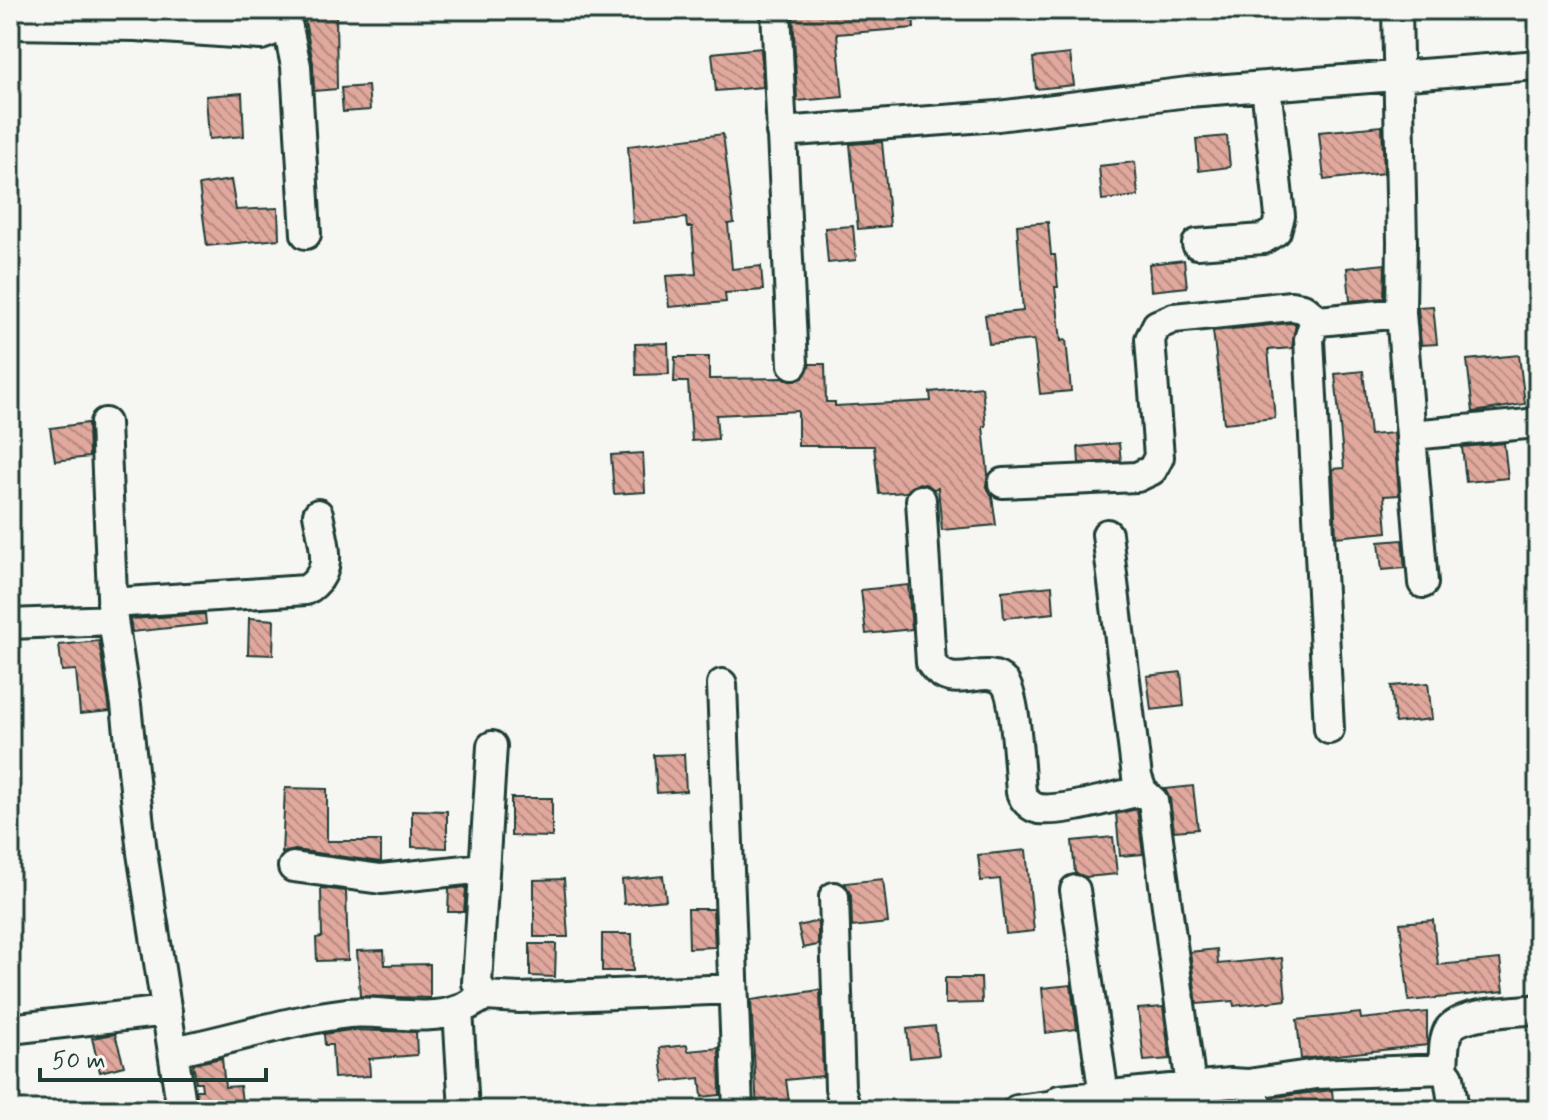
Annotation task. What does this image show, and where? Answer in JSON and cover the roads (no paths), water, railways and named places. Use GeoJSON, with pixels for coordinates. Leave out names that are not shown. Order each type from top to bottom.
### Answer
{"type":"FeatureCollection","features":[{"type":"Feature","properties":{"kind":"street"},"geometry":{"type":"LineString","coordinates":[[776,10],[793,364]]}},
{"type":"Feature","properties":{"kind":"street"},"geometry":{"type":"LineString","coordinates":[[1397,10],[1401,313],[1423,583]]}},
{"type":"Feature","properties":{"kind":"street"},"geometry":{"type":"LineString","coordinates":[[10,24],[136,26],[261,35],[276,30],[286,14]]}},
{"type":"Feature","properties":{"kind":"street"},"geometry":{"type":"LineString","coordinates":[[286,14],[296,66],[306,234]]}},
{"type":"Feature","properties":{"kind":"street"},"geometry":{"type":"LineString","coordinates":[[781,132],[998,116],[1188,92],[1538,65]]}},
{"type":"Feature","properties":{"kind":"street"},"geometry":{"type":"LineString","coordinates":[[1197,244],[1263,239],[1276,231],[1280,216],[1266,86]]}},
{"type":"Feature","properties":{"kind":"street"},"geometry":{"type":"LineString","coordinates":[[1003,483],[1137,477],[1152,470],[1159,457],[1150,339],[1157,325],[1174,318],[1291,306],[1303,308],[1319,321]]}},
{"type":"Feature","properties":{"kind":"street"},"geometry":{"type":"LineString","coordinates":[[1329,729],[1309,339],[1313,326],[1319,321],[1401,313]]}},
{"type":"Feature","properties":{"kind":"street"},"geometry":{"type":"LineString","coordinates":[[105,423],[113,612],[142,853],[182,1110]]}},
{"type":"Feature","properties":{"kind":"street"},"geometry":{"type":"LineString","coordinates":[[1412,435],[1538,423]]}},
{"type":"Feature","properties":{"kind":"street"},"geometry":{"type":"LineString","coordinates":[[921,500],[931,663],[937,672],[949,678],[990,677],[999,678],[1007,684],[1024,801],[1036,809],[1060,808],[1142,791]]}},
{"type":"Feature","properties":{"kind":"street"},"geometry":{"type":"LineString","coordinates":[[10,624],[306,590],[320,582],[326,564],[318,514]]}},
{"type":"Feature","properties":{"kind":"street"},"geometry":{"type":"LineString","coordinates":[[1107,534],[1137,777],[1142,791],[1153,801],[1191,1087]]}},
{"type":"Feature","properties":{"kind":"street"},"geometry":{"type":"LineString","coordinates":[[722,684],[738,1110]]}},
{"type":"Feature","properties":{"kind":"street"},"geometry":{"type":"LineString","coordinates":[[485,996],[477,983],[492,746]]}},
{"type":"Feature","properties":{"kind":"street"},"geometry":{"type":"LineString","coordinates":[[293,867],[381,879],[484,868]]}},
{"type":"Feature","properties":{"kind":"street"},"geometry":{"type":"LineString","coordinates":[[1075,890],[1104,1096]]}},
{"type":"Feature","properties":{"kind":"street"},"geometry":{"type":"LineString","coordinates":[[834,897],[840,1088],[846,1110]]}},
{"type":"Feature","properties":{"kind":"street"},"geometry":{"type":"LineString","coordinates":[[173,1051],[224,1041],[282,1024],[349,1013],[439,1014],[458,1010],[485,996],[520,998],[733,989]]}},
{"type":"Feature","properties":{"kind":"street"},"geometry":{"type":"LineString","coordinates":[[1454,1110],[1449,1077],[1443,1069],[1446,1034],[1454,1023],[1468,1017],[1538,1009]]}},
{"type":"Feature","properties":{"kind":"street"},"geometry":{"type":"LineString","coordinates":[[458,1010],[464,1110]]}},
{"type":"Feature","properties":{"kind":"street"},"geometry":{"type":"LineString","coordinates":[[10,1029],[167,1011]]}},
{"type":"Feature","properties":{"kind":"street"},"geometry":{"type":"LineString","coordinates":[[1017,1110],[1056,1108],[1060,1100],[1231,1083],[1248,1084],[1316,1074],[1443,1069]]}},
{"type":"Feature","properties":{"kind":"street"},"geometry":{"type":"LineString","coordinates":[[1248,1084],[1260,1110]]}}]}
